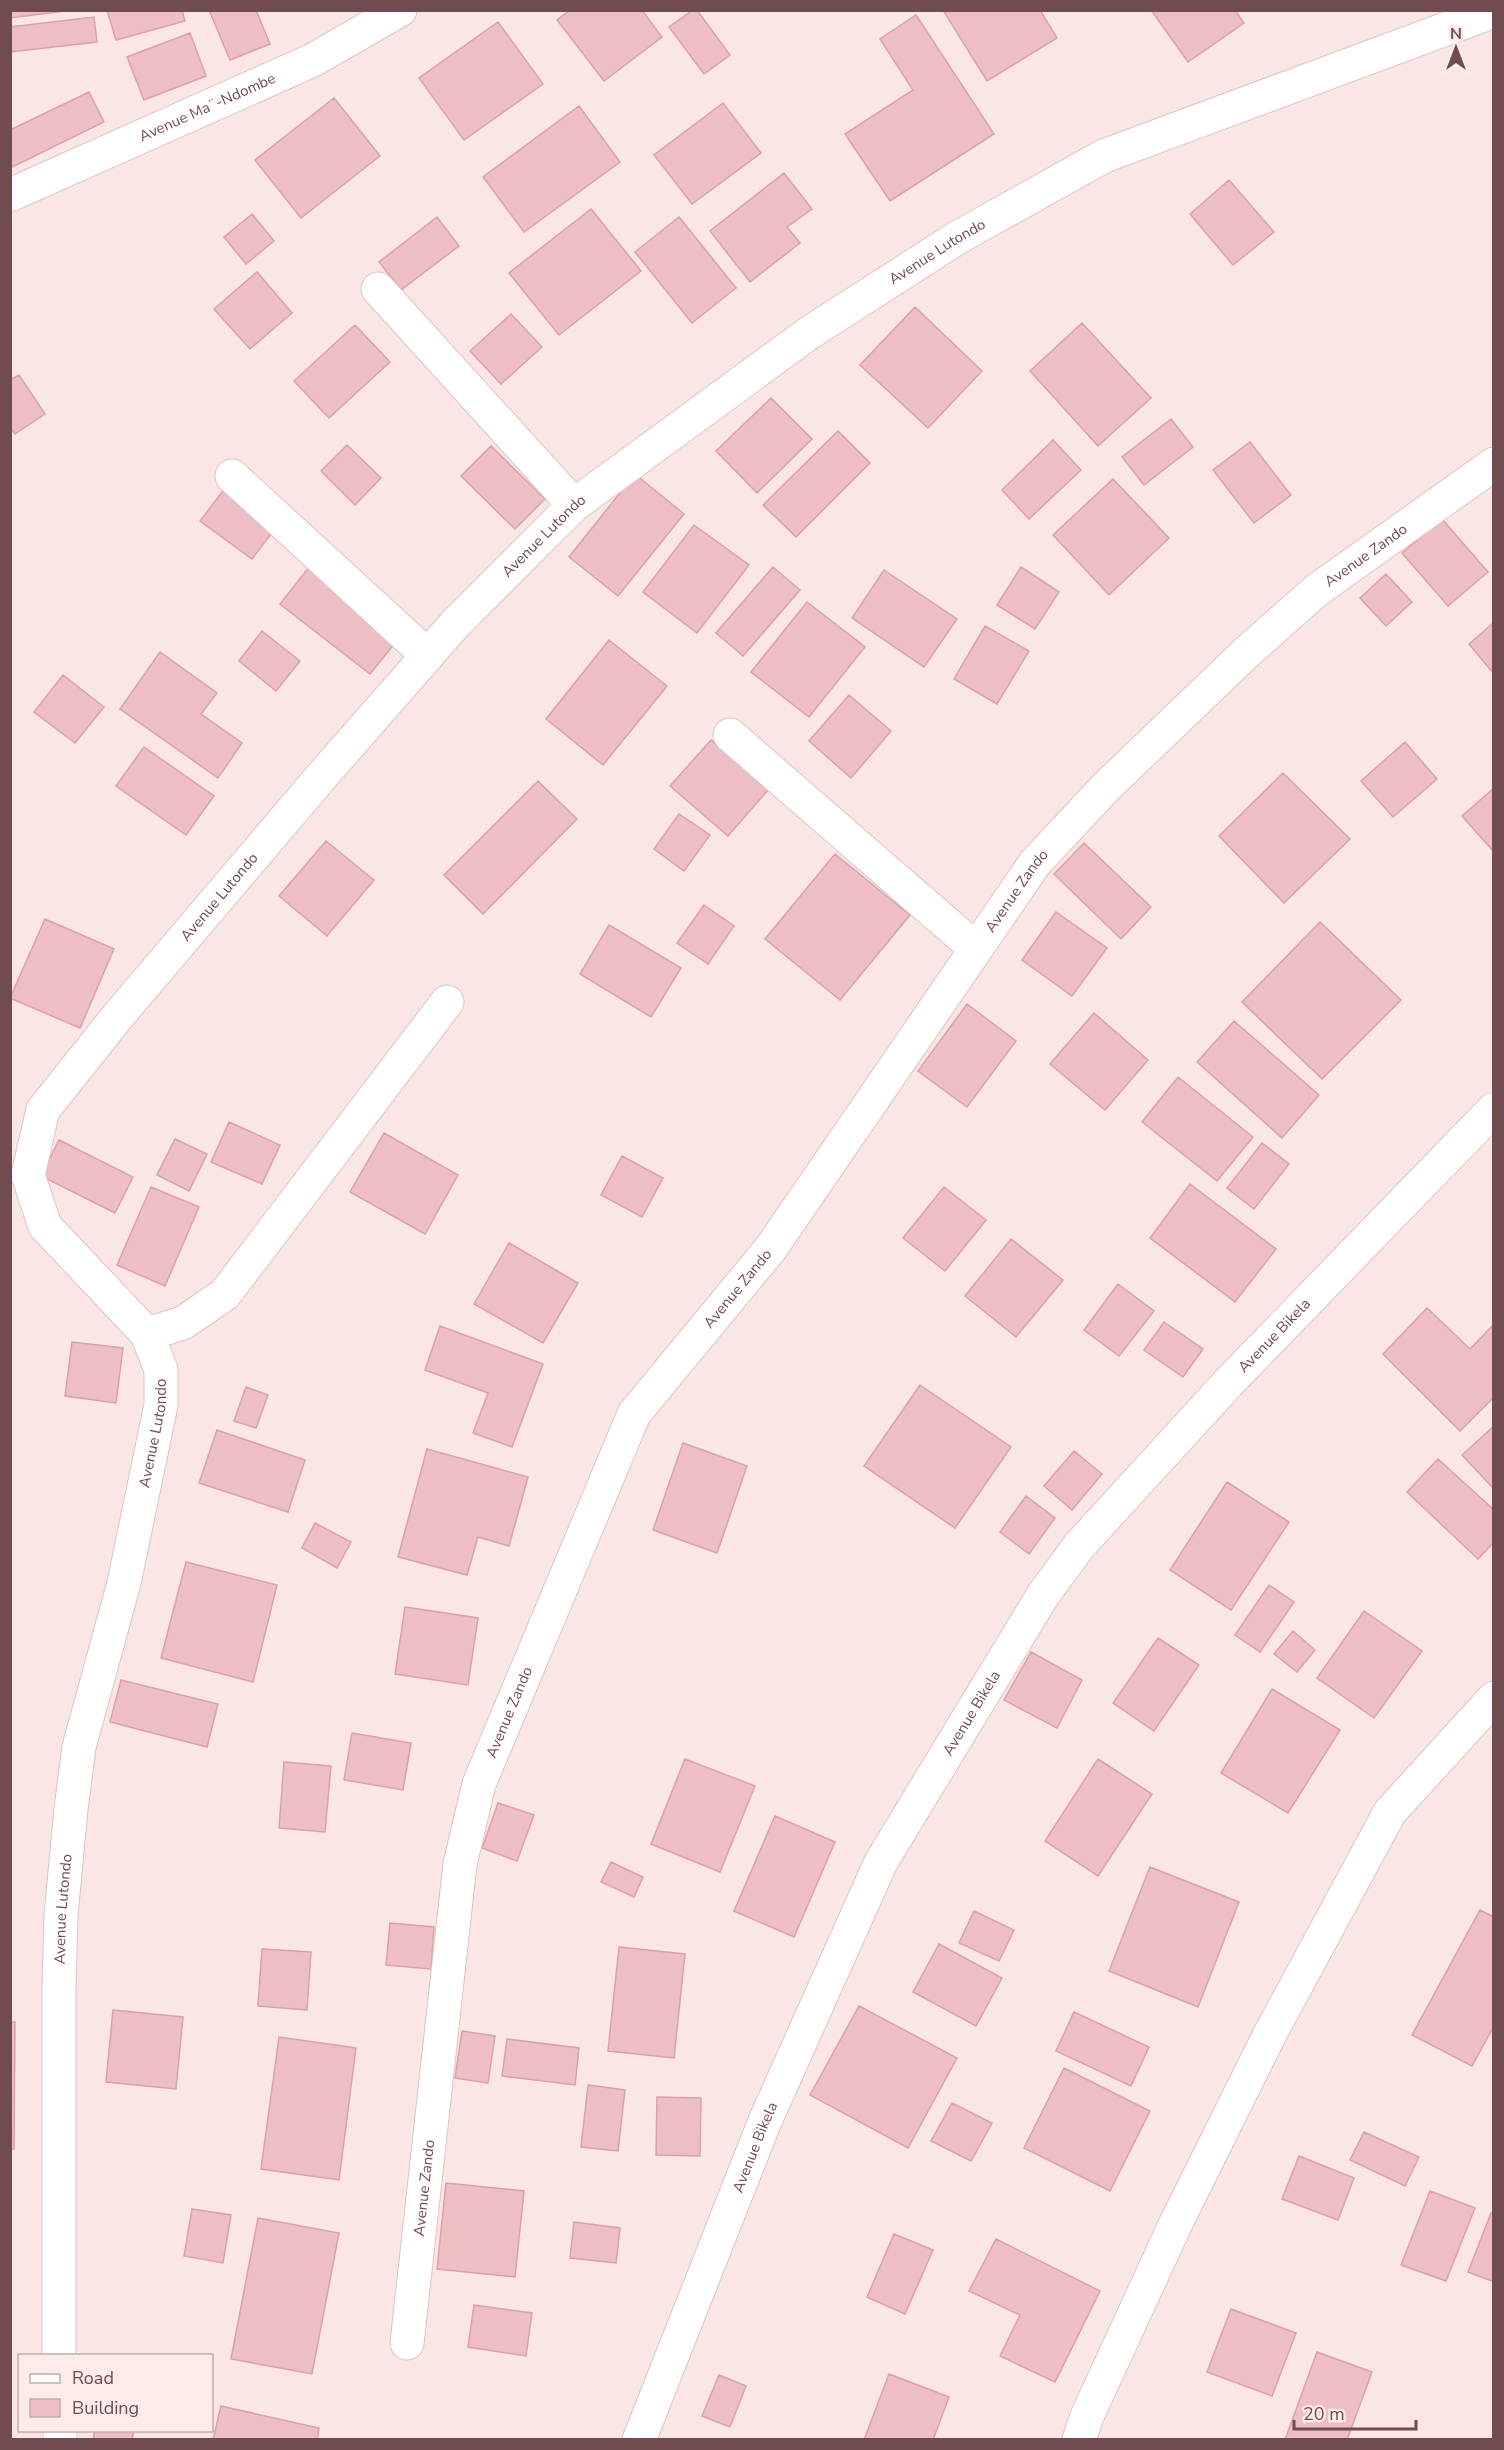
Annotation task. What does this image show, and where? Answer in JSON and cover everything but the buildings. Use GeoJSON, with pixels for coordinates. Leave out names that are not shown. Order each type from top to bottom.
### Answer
{"type":"FeatureCollection","features":[{"type":"Feature","properties":{"kind":"street","name":"Avenue Ma¨-Ndombe"},"geometry":{"type":"LineString","coordinates":[[10,195],[313,60],[350,22],[400,10]]}},
{"type":"Feature","properties":{"kind":"street","name":"Avenue Lutondo"},"geometry":{"type":"LineString","coordinates":[[59,2354],[57,2165],[61,1915],[79,1747],[124,1583],[161,1405],[161,1371],[147,1334],[45,1226],[28,1175],[43,1110],[163,963],[428,655],[574,505],[809,333],[957,238],[1104,156],[1494,11]]}},
{"type":"Feature","properties":{"kind":"street"},"geometry":{"type":"LineString","coordinates":[[378,289],[574,505]]}},
{"type":"Feature","properties":{"kind":"street","name":"Avenue Zando"},"geometry":{"type":"LineString","coordinates":[[407,2343],[460,1864],[479,1784],[634,1414],[771,1248],[1035,863],[1106,787],[1247,652],[1317,590],[1494,464]]}},
{"type":"Feature","properties":{"kind":"street"},"geometry":{"type":"LineString","coordinates":[[232,476],[428,655]]}},
{"type":"Feature","properties":{"kind":"street"},"geometry":{"type":"LineString","coordinates":[[730,735],[975,948]]}},
{"type":"Feature","properties":{"kind":"street"},"geometry":{"type":"LineString","coordinates":[[147,1334],[183,1323],[225,1294],[447,1002]]}},
{"type":"Feature","properties":{"kind":"street","name":"Avenue Bikela"},"geometry":{"type":"LineString","coordinates":[[639,2439],[765,2121],[881,1862],[1043,1595],[1079,1546],[1229,1382],[1494,1109]]}},
{"type":"Feature","properties":{"kind":"street"},"geometry":{"type":"LineString","coordinates":[[1079,2439],[1087,2416],[1176,2223],[1264,2044],[1390,1812],[1494,1698]]}}]}
